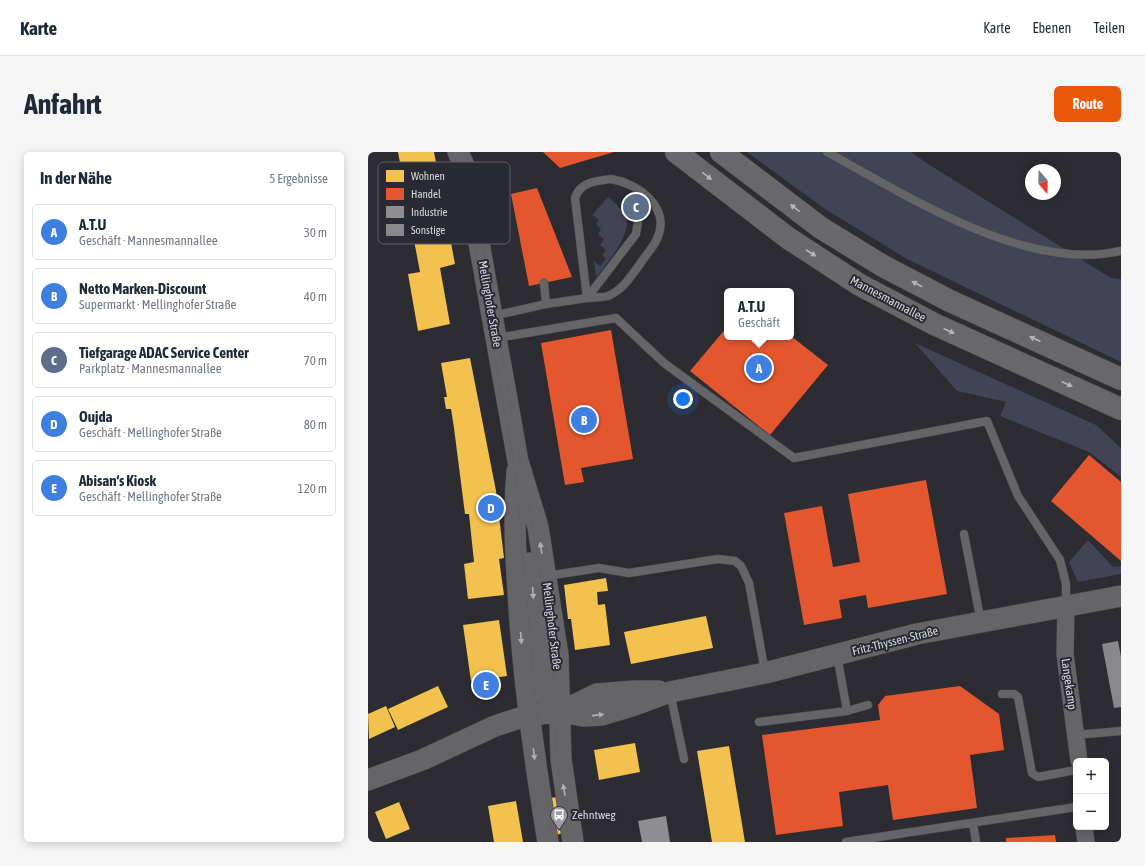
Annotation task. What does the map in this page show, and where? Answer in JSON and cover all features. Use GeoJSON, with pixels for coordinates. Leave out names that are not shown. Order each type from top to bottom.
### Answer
{"type":"FeatureCollection","features":[{"type":"Feature","properties":{"kind":"main road","name":"Mannesmannallee"},"geometry":{"type":"LineString","coordinates":[[676,152],[788,238],[860,285],[934,324],[1121,409]]}},
{"type":"Feature","properties":{"kind":"main road"},"geometry":{"type":"LineString","coordinates":[[721,152],[821,228],[883,266],[950,301],[1121,379]]}},
{"type":"Feature","properties":{"kind":"street","name":"Mellinghofer Straße"},"geometry":{"type":"LineString","coordinates":[[479,244],[518,461],[538,527],[546,576],[558,654],[557,712],[563,780],[573,842]]}},
{"type":"Feature","properties":{"kind":"street","name":"Mellinghofer Straße"},"geometry":{"type":"LineString","coordinates":[[518,461],[514,516],[522,659],[535,763],[548,842]]}},
{"type":"Feature","properties":{"kind":"street"},"geometry":{"type":"LineString","coordinates":[[368,780],[422,760],[495,726],[529,715],[557,712],[541,685],[532,571],[521,531],[514,516]]}},
{"type":"Feature","properties":{"kind":"street","name":"Fritz-Thyssen-Straße"},"geometry":{"type":"LineString","coordinates":[[557,712],[582,716],[602,715],[670,692],[765,673],[917,634],[1121,596]]}},
{"type":"Feature","properties":{"kind":"street","name":"Langekamp"},"geometry":{"type":"LineString","coordinates":[[1066,606],[1065,654],[1079,758]]}},
{"type":"Feature","properties":{"kind":"street"},"geometry":{"type":"LineString","coordinates":[[1084,830],[1086,842]]}},
{"type":"Feature","properties":{"kind":"lane"},"geometry":{"type":"LineString","coordinates":[[827,152],[941,212],[1023,246],[1073,255],[1105,254],[1121,251]]}},
{"type":"Feature","properties":{"kind":"lane"},"geometry":{"type":"LineString","coordinates":[[492,316],[546,304],[608,296],[625,285],[658,238],[660,224],[659,211],[651,200],[640,190],[623,181],[611,179],[586,184],[578,190],[575,198],[587,298]]}},
{"type":"Feature","properties":{"kind":"lane"},"geometry":{"type":"LineString","coordinates":[[587,298],[636,234],[638,222],[636,208]]}},
{"type":"Feature","properties":{"kind":"lane"},"geometry":{"type":"LineString","coordinates":[[544,283],[546,304]]}},
{"type":"Feature","properties":{"kind":"lane"},"geometry":{"type":"LineString","coordinates":[[496,338],[616,318],[664,363],[794,458],[987,420],[1018,496],[1060,560],[1066,584],[1066,606]]}},
{"type":"Feature","properties":{"kind":"lane"},"geometry":{"type":"LineString","coordinates":[[964,534],[981,622]]}},
{"type":"Feature","properties":{"kind":"lane"},"geometry":{"type":"LineString","coordinates":[[546,576],[599,568],[629,573],[718,559],[735,561],[741,566],[749,583],[765,673]]}},
{"type":"Feature","properties":{"kind":"lane"},"geometry":{"type":"LineString","coordinates":[[837,654],[847,711]]}},
{"type":"Feature","properties":{"kind":"lane"},"geometry":{"type":"LineString","coordinates":[[670,692],[684,759]]}},
{"type":"Feature","properties":{"kind":"lane"},"geometry":{"type":"LineString","coordinates":[[1002,694],[1014,694],[1018,697],[1032,773],[1038,777],[1073,771]]}},
{"type":"Feature","properties":{"kind":"lane"},"geometry":{"type":"LineString","coordinates":[[759,722],[847,711],[868,705]]}},
{"type":"Feature","properties":{"kind":"lane"},"geometry":{"type":"LineString","coordinates":[[1076,735],[1121,731]]}},
{"type":"Feature","properties":{"kind":"lane"},"geometry":{"type":"LineString","coordinates":[[846,842],[876,840],[1073,807]]}},
{"type":"Feature","properties":{"kind":"lane"},"geometry":{"type":"LineString","coordinates":[[973,823],[976,842]]}},
{"type":"Feature","properties":{"kind":"shaded area"},"geometry":{"type":"Polygon","coordinates":[[[747,152],[911,152],[1111,278],[1121,279],[1121,362],[907,259],[825,209],[747,152]]]}},
{"type":"Feature","properties":{"kind":"shaded area"},"geometry":{"type":"Polygon","coordinates":[[[608,197],[623,212],[627,225],[622,241],[596,277],[594,261],[600,266],[606,259],[602,255],[606,250],[600,245],[604,239],[598,234],[601,229],[596,224],[599,220],[592,215],[608,197]]]}},
{"type":"Feature","properties":{"kind":"shaded area"},"geometry":{"type":"Polygon","coordinates":[[[915,343],[1096,425],[1121,448],[1121,477],[1089,452],[1000,416],[1006,402],[957,391],[915,343]]]}},
{"type":"Feature","properties":{"kind":"shaded area"},"geometry":{"type":"Polygon","coordinates":[[[1088,540],[1113,567],[1121,566],[1121,574],[1078,582],[1069,562],[1088,540]]]}},
{"type":"Feature","properties":{"kind":"building: Wohnen"},"geometry":{"type":"Polygon","coordinates":[[[398,152],[434,152],[436,162],[400,162],[398,152]]]}},
{"type":"Feature","properties":{"kind":"building: Wohnen"},"geometry":{"type":"Polygon","coordinates":[[[415,244],[451,244],[455,264],[440,268],[450,324],[418,331],[408,274],[420,272],[415,244]]]}},
{"type":"Feature","properties":{"kind":"building: Wohnen"},"geometry":{"type":"Polygon","coordinates":[[[470,358],[496,491],[504,558],[499,559],[504,595],[468,599],[464,564],[474,562],[469,514],[465,514],[451,409],[446,409],[444,397],[447,397],[441,363],[470,358]]]}},
{"type":"Feature","properties":{"kind":"building: Wohnen"},"geometry":{"type":"Polygon","coordinates":[[[606,578],[608,591],[597,592],[598,605],[605,604],[610,645],[575,650],[571,619],[568,619],[564,585],[606,578]]]}},
{"type":"Feature","properties":{"kind":"building: Wohnen"},"geometry":{"type":"Polygon","coordinates":[[[706,616],[713,648],[631,664],[624,632],[706,616]]]}},
{"type":"Feature","properties":{"kind":"building: Wohnen"},"geometry":{"type":"Polygon","coordinates":[[[499,620],[507,676],[471,681],[463,625],[499,620]]]}},
{"type":"Feature","properties":{"kind":"building: Wohnen"},"geometry":{"type":"Polygon","coordinates":[[[438,686],[448,707],[398,730],[388,709],[438,686]]]}},
{"type":"Feature","properties":{"kind":"building: Wohnen"},"geometry":{"type":"Polygon","coordinates":[[[386,706],[395,727],[369,739],[368,714],[386,706]]]}},
{"type":"Feature","properties":{"kind":"building: Wohnen"},"geometry":{"type":"Polygon","coordinates":[[[635,743],[640,772],[599,780],[594,750],[635,743]]]}},
{"type":"Feature","properties":{"kind":"building: Wohnen"},"geometry":{"type":"Polygon","coordinates":[[[729,746],[745,842],[712,842],[697,751],[729,746]]]}},
{"type":"Feature","properties":{"kind":"building: Wohnen"},"geometry":{"type":"Polygon","coordinates":[[[558,797],[564,833],[556,835],[550,798],[558,797]]]}},
{"type":"Feature","properties":{"kind":"building: Wohnen"},"geometry":{"type":"Polygon","coordinates":[[[516,801],[523,842],[494,842],[488,806],[516,801]]]}},
{"type":"Feature","properties":{"kind":"building: Wohnen"},"geometry":{"type":"Polygon","coordinates":[[[399,802],[410,829],[386,839],[375,812],[399,802]]]}},
{"type":"Feature","properties":{"kind":"building: Handel"},"geometry":{"type":"Polygon","coordinates":[[[543,152],[614,152],[560,168],[543,152]]]}},
{"type":"Feature","properties":{"kind":"building: Handel"},"geometry":{"type":"Polygon","coordinates":[[[537,188],[572,277],[529,286],[511,194],[537,188]]]}},
{"type":"Feature","properties":{"kind":"building: Handel"},"geometry":{"type":"Polygon","coordinates":[[[611,330],[633,459],[581,468],[584,482],[565,485],[541,343],[611,330]]]}},
{"type":"Feature","properties":{"kind":"building: Handel"},"geometry":{"type":"Polygon","coordinates":[[[724,331],[724,340],[794,340],[794,338],[828,365],[770,435],[690,371],[724,331]]]}},
{"type":"Feature","properties":{"kind":"building: Handel"},"geometry":{"type":"Polygon","coordinates":[[[1089,455],[1121,482],[1121,561],[1051,501],[1089,455]]]}},
{"type":"Feature","properties":{"kind":"building: Handel"},"geometry":{"type":"Polygon","coordinates":[[[926,480],[947,594],[868,608],[866,595],[839,600],[842,618],[804,625],[784,513],[822,506],[833,567],[860,562],[848,494],[926,480]]]}},
{"type":"Feature","properties":{"kind":"building: Handel"},"geometry":{"type":"Polygon","coordinates":[[[960,686],[999,714],[1004,750],[970,755],[977,808],[893,820],[888,785],[839,792],[843,826],[776,835],[762,735],[880,720],[878,705],[885,696],[960,686]]]}},
{"type":"Feature","properties":{"kind":"building: Handel"},"geometry":{"type":"Polygon","coordinates":[[[1055,835],[1056,842],[1006,842],[1006,838],[1055,835]]]}},
{"type":"Feature","properties":{"kind":"building: Industrie"},"geometry":{"type":"Polygon","coordinates":[[[666,816],[670,842],[642,842],[638,821],[666,816]]]}},
{"type":"Feature","properties":{"kind":"building: Sonstige"},"geometry":{"type":"Polygon","coordinates":[[[1118,641],[1121,657],[1121,707],[1114,708],[1102,644],[1118,641]]]}},
{"type":"Feature","properties":{"kind":"tram line"},"geometry":{"type":"LineString","coordinates":[[458,152],[460,162]]}},
{"type":"Feature","properties":{"kind":"tram line"},"geometry":{"type":"LineString","coordinates":[[467,152],[469,162]]}},
{"type":"Feature","properties":{"kind":"tram line"},"geometry":{"type":"LineString","coordinates":[[474,244],[516,477],[541,762],[553,842]]}},
{"type":"Feature","properties":{"kind":"tram line"},"geometry":{"type":"LineString","coordinates":[[483,244],[541,578],[552,655],[557,760],[569,842]]}},
{"type":"Feature","properties":{"kind":"place","name":"Tiefgarage ADAC Service Center"},"geometry":{"type":"Point","coordinates":[636,207]}},
{"type":"Feature","properties":{"kind":"place","name":"A.T.U"},"geometry":{"type":"Point","coordinates":[759,368]}},
{"type":"Feature","properties":{"kind":"place","name":"Netto Marken-Discount"},"geometry":{"type":"Point","coordinates":[584,420]}},
{"type":"Feature","properties":{"kind":"place","name":"Oujda"},"geometry":{"type":"Point","coordinates":[491,508]}},
{"type":"Feature","properties":{"kind":"place","name":"Abisan‘s Kiosk"},"geometry":{"type":"Point","coordinates":[486,685]}},
{"type":"Feature","properties":{"kind":"place","name":"Zehntweg"},"geometry":{"type":"Point","coordinates":[559,830]}}]}
